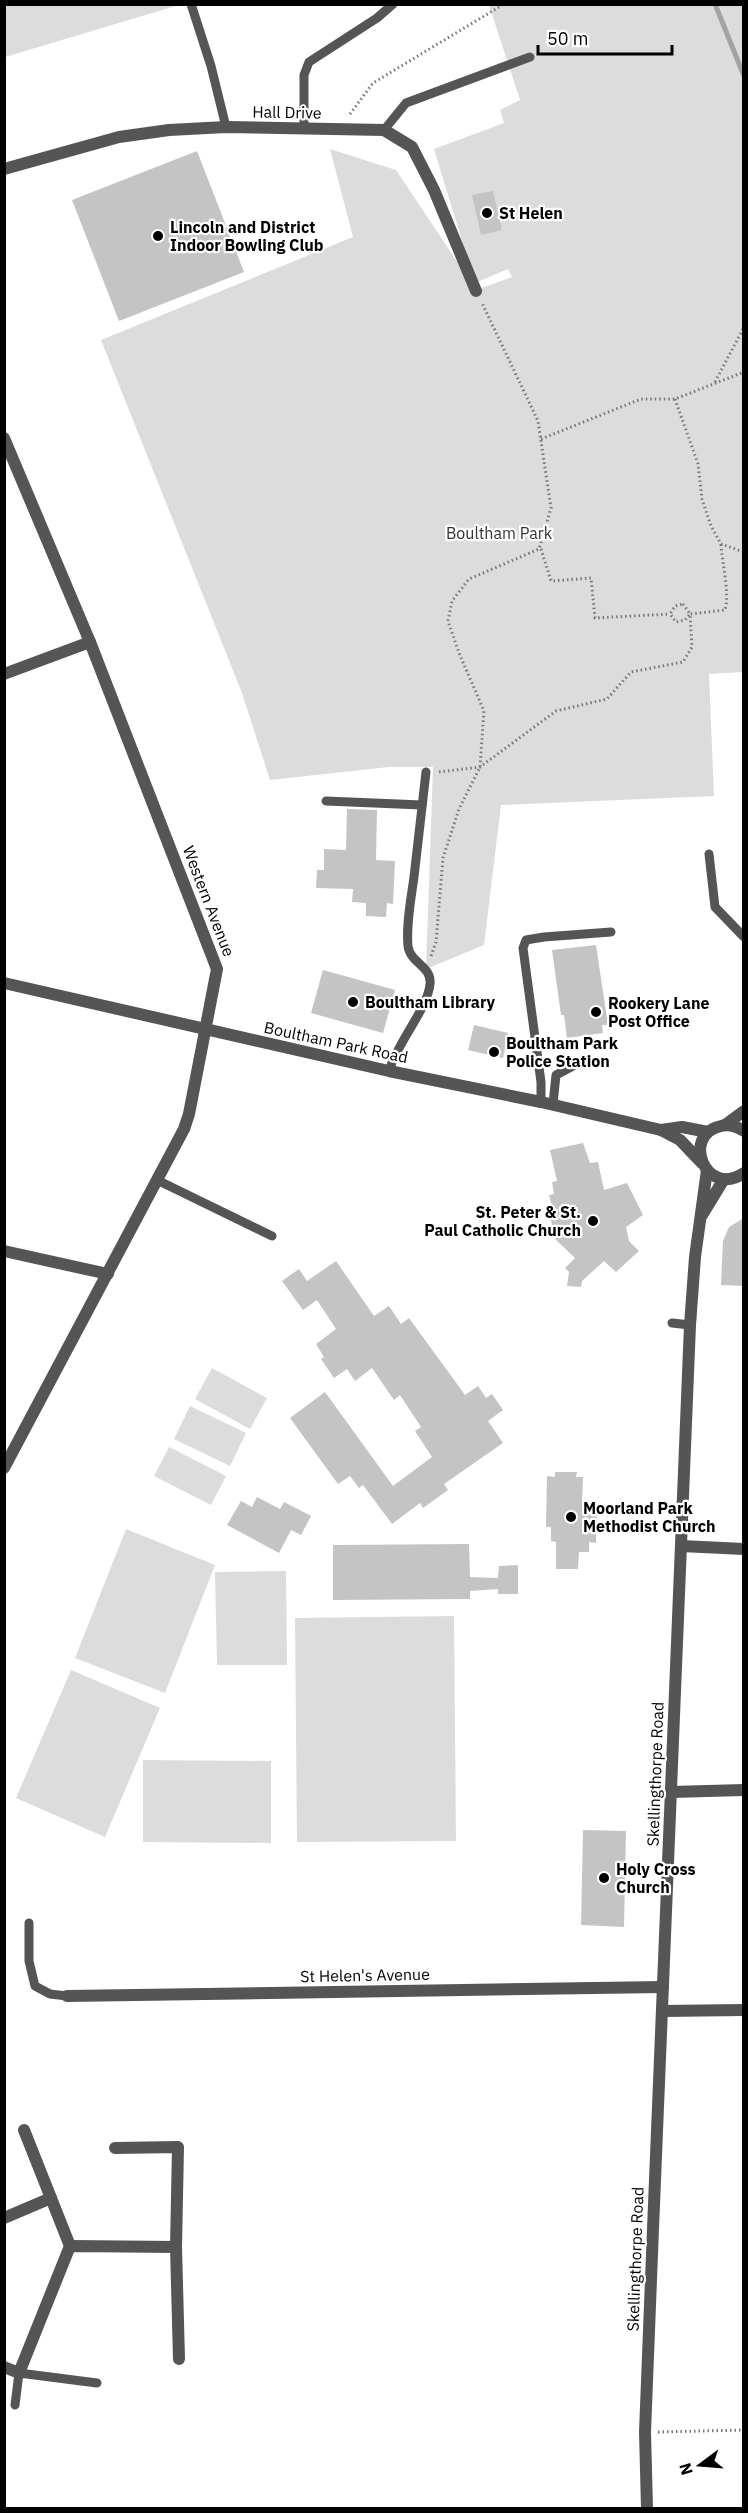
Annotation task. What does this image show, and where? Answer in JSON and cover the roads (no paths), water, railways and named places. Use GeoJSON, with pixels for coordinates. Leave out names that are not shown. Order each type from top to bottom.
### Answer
{"type":"FeatureCollection","features":[{"type":"Feature","properties":{"kind":"street","name":"Hall Drive"},"geometry":{"type":"LineString","coordinates":[[4,169],[118,137],[169,130],[226,128],[384,130]]}},
{"type":"Feature","properties":{"kind":"street"},"geometry":{"type":"LineString","coordinates":[[384,130],[412,147],[434,190],[476,291]]}},
{"type":"Feature","properties":{"kind":"street","name":"Western Avenue"},"geometry":{"type":"LineString","coordinates":[[4,438],[90,642],[217,969],[189,1114],[184,1129],[4,1468]]}},
{"type":"Feature","properties":{"kind":"street"},"geometry":{"type":"LineString","coordinates":[[4,674],[90,642]]}},
{"type":"Feature","properties":{"kind":"street","name":"Boultham Park Road"},"geometry":{"type":"LineString","coordinates":[[4,983],[389,1071],[547,1103],[662,1130]]}},
{"type":"Feature","properties":{"kind":"street"},"geometry":{"type":"LineString","coordinates":[[662,1130],[682,1128],[708,1132],[725,1125],[744,1111]]}},
{"type":"Feature","properties":{"kind":"street"},"geometry":{"type":"LineString","coordinates":[[725,1125],[744,1131]]}},
{"type":"Feature","properties":{"kind":"street"},"geometry":{"type":"LineString","coordinates":[[662,1130],[680,1140],[704,1166],[736,1177],[699,1221]]}},
{"type":"Feature","properties":{"kind":"street","name":"Skellingthorpe Road"},"geometry":{"type":"LineString","coordinates":[[647,2508],[645,2432],[690,1325],[704,1166],[700,1147],[708,1132]]}},
{"type":"Feature","properties":{"kind":"street"},"geometry":{"type":"LineString","coordinates":[[4,1251],[108,1274]]}},
{"type":"Feature","properties":{"kind":"street"},"geometry":{"type":"LineString","coordinates":[[681,1546],[744,1549]]}},
{"type":"Feature","properties":{"kind":"street"},"geometry":{"type":"LineString","coordinates":[[671,1792],[744,1790]]}},
{"type":"Feature","properties":{"kind":"street","name":"St Helen's Avenue"},"geometry":{"type":"LineString","coordinates":[[67,1996],[663,1987]]}},
{"type":"Feature","properties":{"kind":"street"},"geometry":{"type":"LineString","coordinates":[[663,2012],[744,2010]]}},
{"type":"Feature","properties":{"kind":"street"},"geometry":{"type":"LineString","coordinates":[[4,2367],[19,2373],[70,2246],[24,2130]]}},
{"type":"Feature","properties":{"kind":"street"},"geometry":{"type":"LineString","coordinates":[[115,2148],[177,2147],[176,2247],[179,2359]]}},
{"type":"Feature","properties":{"kind":"street"},"geometry":{"type":"LineString","coordinates":[[4,2218],[51,2198]]}},
{"type":"Feature","properties":{"kind":"street"},"geometry":{"type":"LineString","coordinates":[[70,2246],[176,2247]]}},
{"type":"Feature","properties":{"kind":"lane"},"geometry":{"type":"LineString","coordinates":[[191,4],[211,66],[226,128]]}},
{"type":"Feature","properties":{"kind":"lane"},"geometry":{"type":"LineString","coordinates":[[304,129],[304,75],[309,62],[393,4]]}},
{"type":"Feature","properties":{"kind":"lane"},"geometry":{"type":"LineString","coordinates":[[384,130],[406,103],[530,57]]}},
{"type":"Feature","properties":{"kind":"lane"},"geometry":{"type":"LineString","coordinates":[[389,1071],[393,1057],[429,990],[431,982],[426,969],[415,960],[408,945],[410,908],[426,772]]}},
{"type":"Feature","properties":{"kind":"lane"},"geometry":{"type":"LineString","coordinates":[[326,801],[422,805]]}},
{"type":"Feature","properties":{"kind":"lane"},"geometry":{"type":"LineString","coordinates":[[709,854],[715,908],[744,937]]}},
{"type":"Feature","properties":{"kind":"lane"},"geometry":{"type":"LineString","coordinates":[[547,1103],[541,1082],[523,948],[526,940],[611,932]]}},
{"type":"Feature","properties":{"kind":"lane"},"geometry":{"type":"LineString","coordinates":[[547,1103],[556,1075],[573,1066]]}},
{"type":"Feature","properties":{"kind":"lane"},"geometry":{"type":"LineString","coordinates":[[157,1180],[272,1236]]}},
{"type":"Feature","properties":{"kind":"lane"},"geometry":{"type":"LineString","coordinates":[[672,1323],[690,1325]]}},
{"type":"Feature","properties":{"kind":"lane"},"geometry":{"type":"LineString","coordinates":[[29,1923],[29,1961],[34,1986],[50,1994],[67,1996]]}},
{"type":"Feature","properties":{"kind":"lane"},"geometry":{"type":"LineString","coordinates":[[15,2405],[19,2373],[97,2383]]}},
{"type":"Feature","properties":{"kind":"waterway"},"geometry":{"type":"LineString","coordinates":[[715,4],[744,76]]}},
{"type":"Feature","properties":{"kind":"place","name":"St Helen"},"geometry":{"type":"Point","coordinates":[487,213]}},
{"type":"Feature","properties":{"kind":"place","name":"Lincoln and District Indoor Bowling Club"},"geometry":{"type":"Point","coordinates":[158,236]}},
{"type":"Feature","properties":{"kind":"place","name":"Boultham Library"},"geometry":{"type":"Point","coordinates":[353,1002]}},
{"type":"Feature","properties":{"kind":"place","name":"Rookery Lane Post Office"},"geometry":{"type":"Point","coordinates":[596,1012]}},
{"type":"Feature","properties":{"kind":"place","name":"Boultham Park Police Station"},"geometry":{"type":"Point","coordinates":[494,1052]}},
{"type":"Feature","properties":{"kind":"place","name":"St. Peter & St. Paul Catholic Church"},"geometry":{"type":"Point","coordinates":[593,1221]}},
{"type":"Feature","properties":{"kind":"place","name":"Moorland Park Methodist Church"},"geometry":{"type":"Point","coordinates":[571,1517]}},
{"type":"Feature","properties":{"kind":"place","name":"Holy Cross Church"},"geometry":{"type":"Point","coordinates":[604,1878]}},
{"type":"Feature","properties":{"kind":"park label","name":"Boultham Park"},"geometry":{"type":"Point","coordinates":[499,533]}}]}
